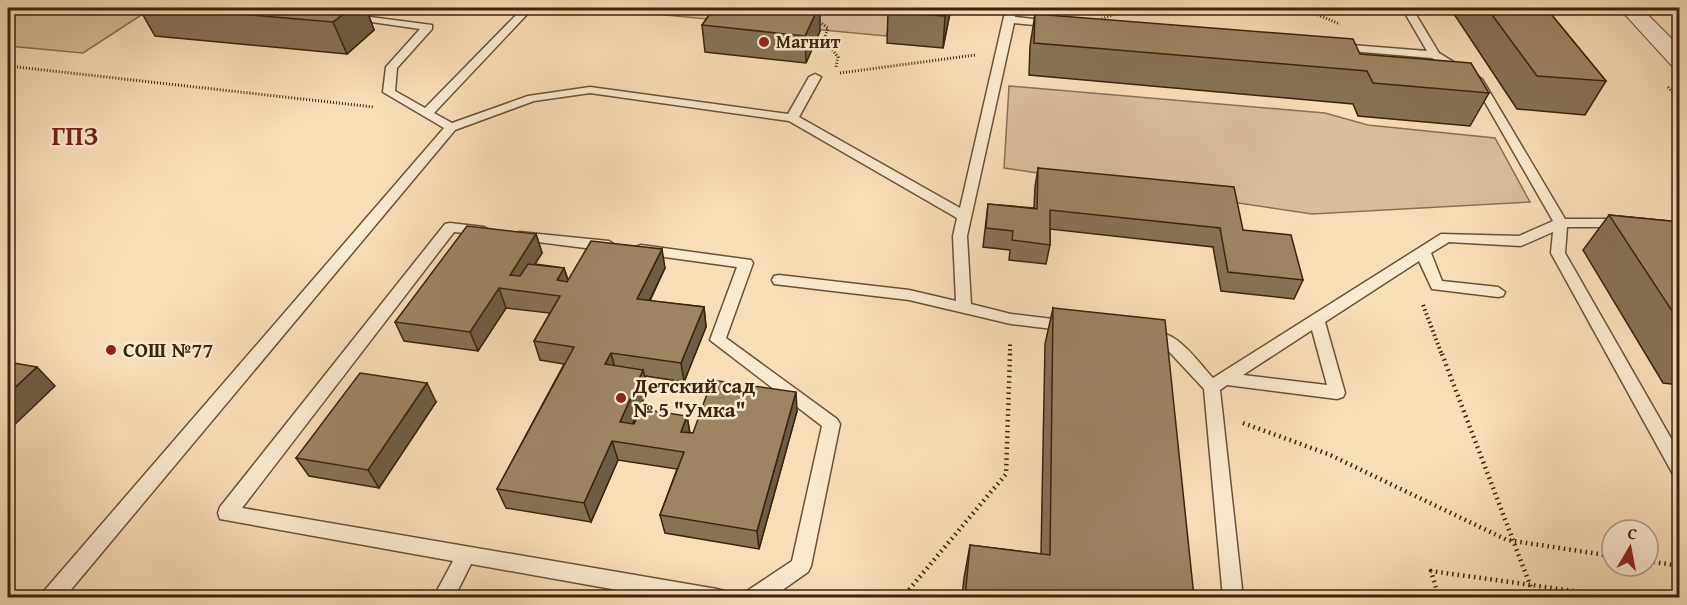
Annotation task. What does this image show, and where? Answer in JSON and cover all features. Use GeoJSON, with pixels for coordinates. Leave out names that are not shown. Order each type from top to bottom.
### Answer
{"type":"FeatureCollection","features":[{"type":"Feature","properties":{"kind":"street"},"geometry":{"type":"LineString","coordinates":[[1630,8],[1680,61]]}},
{"type":"Feature","properties":{"kind":"lane"},"geometry":{"type":"LineString","coordinates":[[427,112],[528,8]]}},
{"type":"Feature","properties":{"kind":"lane"},"geometry":{"type":"LineString","coordinates":[[1407,8],[1435,55]]}},
{"type":"Feature","properties":{"kind":"lane"},"geometry":{"type":"LineString","coordinates":[[337,14],[428,27],[392,67],[389,92],[452,127]]}},
{"type":"Feature","properties":{"kind":"lane"},"geometry":{"type":"LineString","coordinates":[[964,307],[960,236],[1010,14],[1082,26]]}},
{"type":"Feature","properties":{"kind":"lane"},"geometry":{"type":"LineString","coordinates":[[1328,46],[1435,55],[1478,81],[1561,223],[1558,253],[1680,471]]}},
{"type":"Feature","properties":{"kind":"lane"},"geometry":{"type":"LineString","coordinates":[[792,118],[814,77]]}},
{"type":"Feature","properties":{"kind":"lane"},"geometry":{"type":"LineString","coordinates":[[51,597],[452,127],[532,98],[590,90],[792,118],[964,217]]}},
{"type":"Feature","properties":{"kind":"lane"},"geometry":{"type":"LineString","coordinates":[[1233,597],[1214,412],[1219,383],[1446,237],[1521,242],[1561,223],[1632,223]]}},
{"type":"Feature","properties":{"kind":"lane"},"geometry":{"type":"LineString","coordinates":[[717,597],[227,513],[450,227],[746,263],[718,340],[831,424],[801,566],[754,597]]}},
{"type":"Feature","properties":{"kind":"lane"},"geometry":{"type":"LineString","coordinates":[[1424,252],[1437,285],[1498,292]]}},
{"type":"Feature","properties":{"kind":"lane"},"geometry":{"type":"LineString","coordinates":[[779,280],[909,296],[1011,319],[1089,329]]}},
{"type":"Feature","properties":{"kind":"lane"},"geometry":{"type":"LineString","coordinates":[[1135,335],[1168,340],[1219,383],[1337,393],[1317,320]]}},
{"type":"Feature","properties":{"kind":"lane"},"geometry":{"type":"LineString","coordinates":[[443,597],[466,555]]}},
{"type":"Feature","properties":{"kind":"path"},"geometry":{"type":"LineString","coordinates":[[1082,26],[1132,8]]}},
{"type":"Feature","properties":{"kind":"path"},"geometry":{"type":"LineString","coordinates":[[813,14],[828,28],[824,39],[838,57],[834,74],[1003,51]]}},
{"type":"Feature","properties":{"kind":"path"},"geometry":{"type":"LineString","coordinates":[[8,66],[427,112]]}},
{"type":"Feature","properties":{"kind":"path"},"geometry":{"type":"LineString","coordinates":[[1407,262],[1535,597]]}},
{"type":"Feature","properties":{"kind":"path"},"geometry":{"type":"LineString","coordinates":[[902,597],[1006,474],[1011,319]]}},
{"type":"Feature","properties":{"kind":"path"},"geometry":{"type":"LineString","coordinates":[[1214,412],[1328,453],[1507,540],[1600,554]]}},
{"type":"Feature","properties":{"kind":"path"},"geometry":{"type":"LineString","coordinates":[[1660,563],[1680,566]]}},
{"type":"Feature","properties":{"kind":"path"},"geometry":{"type":"LineString","coordinates":[[1439,597],[1431,571],[1624,597]]}},
{"type":"Feature","properties":{"kind":"shaded area"},"geometry":{"type":"Polygon","coordinates":[[[29,8],[94,8],[146,12],[83,53],[8,46],[8,20],[29,8]]]}},
{"type":"Feature","properties":{"kind":"shaded area"},"geometry":{"type":"Polygon","coordinates":[[[659,8],[895,8],[886,36],[654,14],[659,8]]]}},
{"type":"Feature","properties":{"kind":"shaded area"},"geometry":{"type":"Polygon","coordinates":[[[1009,86],[1325,113],[1368,125],[1495,138],[1530,202],[1312,214],[1004,168],[1009,86]]]}},
{"type":"Feature","properties":{"kind":"building"},"geometry":{"type":"Polygon","coordinates":[[[169,8],[351,8],[333,22],[169,8]]]}},
{"type":"Feature","properties":{"kind":"building"},"geometry":{"type":"Polygon","coordinates":[[[714,8],[818,8],[805,36],[702,25],[714,8]]]}},
{"type":"Feature","properties":{"kind":"building"},"geometry":{"type":"Polygon","coordinates":[[[889,8],[947,8],[945,16],[888,12],[889,8]]]}},
{"type":"Feature","properties":{"kind":"building"},"geometry":{"type":"Polygon","coordinates":[[[1487,8],[1546,8],[1606,81],[1537,76],[1487,8]]]}},
{"type":"Feature","properties":{"kind":"building"},"geometry":{"type":"Polygon","coordinates":[[[1035,14],[1353,39],[1360,54],[1471,63],[1489,93],[1373,83],[1367,71],[1034,43],[1035,14]]]}},
{"type":"Feature","properties":{"kind":"building"},"geometry":{"type":"Polygon","coordinates":[[[1038,168],[1234,187],[1243,230],[1291,235],[1303,280],[1228,272],[1220,228],[1050,210],[1050,245],[1012,240],[1013,231],[986,228],[988,204],[1037,209],[1038,168]]]}},
{"type":"Feature","properties":{"kind":"building"},"geometry":{"type":"Polygon","coordinates":[[[1609,215],[1680,222],[1680,323],[1609,215]]]}},
{"type":"Feature","properties":{"kind":"building"},"geometry":{"type":"Polygon","coordinates":[[[467,226],[536,234],[510,275],[520,276],[528,264],[564,268],[557,280],[567,282],[591,241],[662,249],[637,299],[704,307],[681,363],[611,353],[605,364],[643,370],[620,422],[634,424],[641,409],[687,416],[681,432],[693,433],[712,380],[796,392],[757,531],[660,515],[684,452],[612,441],[584,503],[497,489],[574,347],[534,341],[560,296],[499,288],[470,332],[395,322],[467,226]]]}},
{"type":"Feature","properties":{"kind":"building"},"geometry":{"type":"Polygon","coordinates":[[[1053,308],[1165,320],[1194,597],[1150,597],[1116,593],[1116,597],[965,597],[970,545],[1050,555],[1053,308]]]}},
{"type":"Feature","properties":{"kind":"building"},"geometry":{"type":"Polygon","coordinates":[[[8,362],[37,367],[8,394],[8,362]]]}},
{"type":"Feature","properties":{"kind":"building"},"geometry":{"type":"Polygon","coordinates":[[[360,373],[427,383],[368,470],[296,458],[360,373]]]}},
{"type":"Feature","properties":{"kind":"place","name":"Магнит"},"geometry":{"type":"Point","coordinates":[764,42]}},
{"type":"Feature","properties":{"kind":"place","name":"СОШ №77"},"geometry":{"type":"Point","coordinates":[111,350]}},
{"type":"Feature","properties":{"kind":"place","name":"Детский сад № 5 \"Умка\""},"geometry":{"type":"Point","coordinates":[621,398]}},
{"type":"Feature","properties":{"kind":"district","name":"ГПЗ"},"geometry":{"type":"Point","coordinates":[75,136]}}]}
